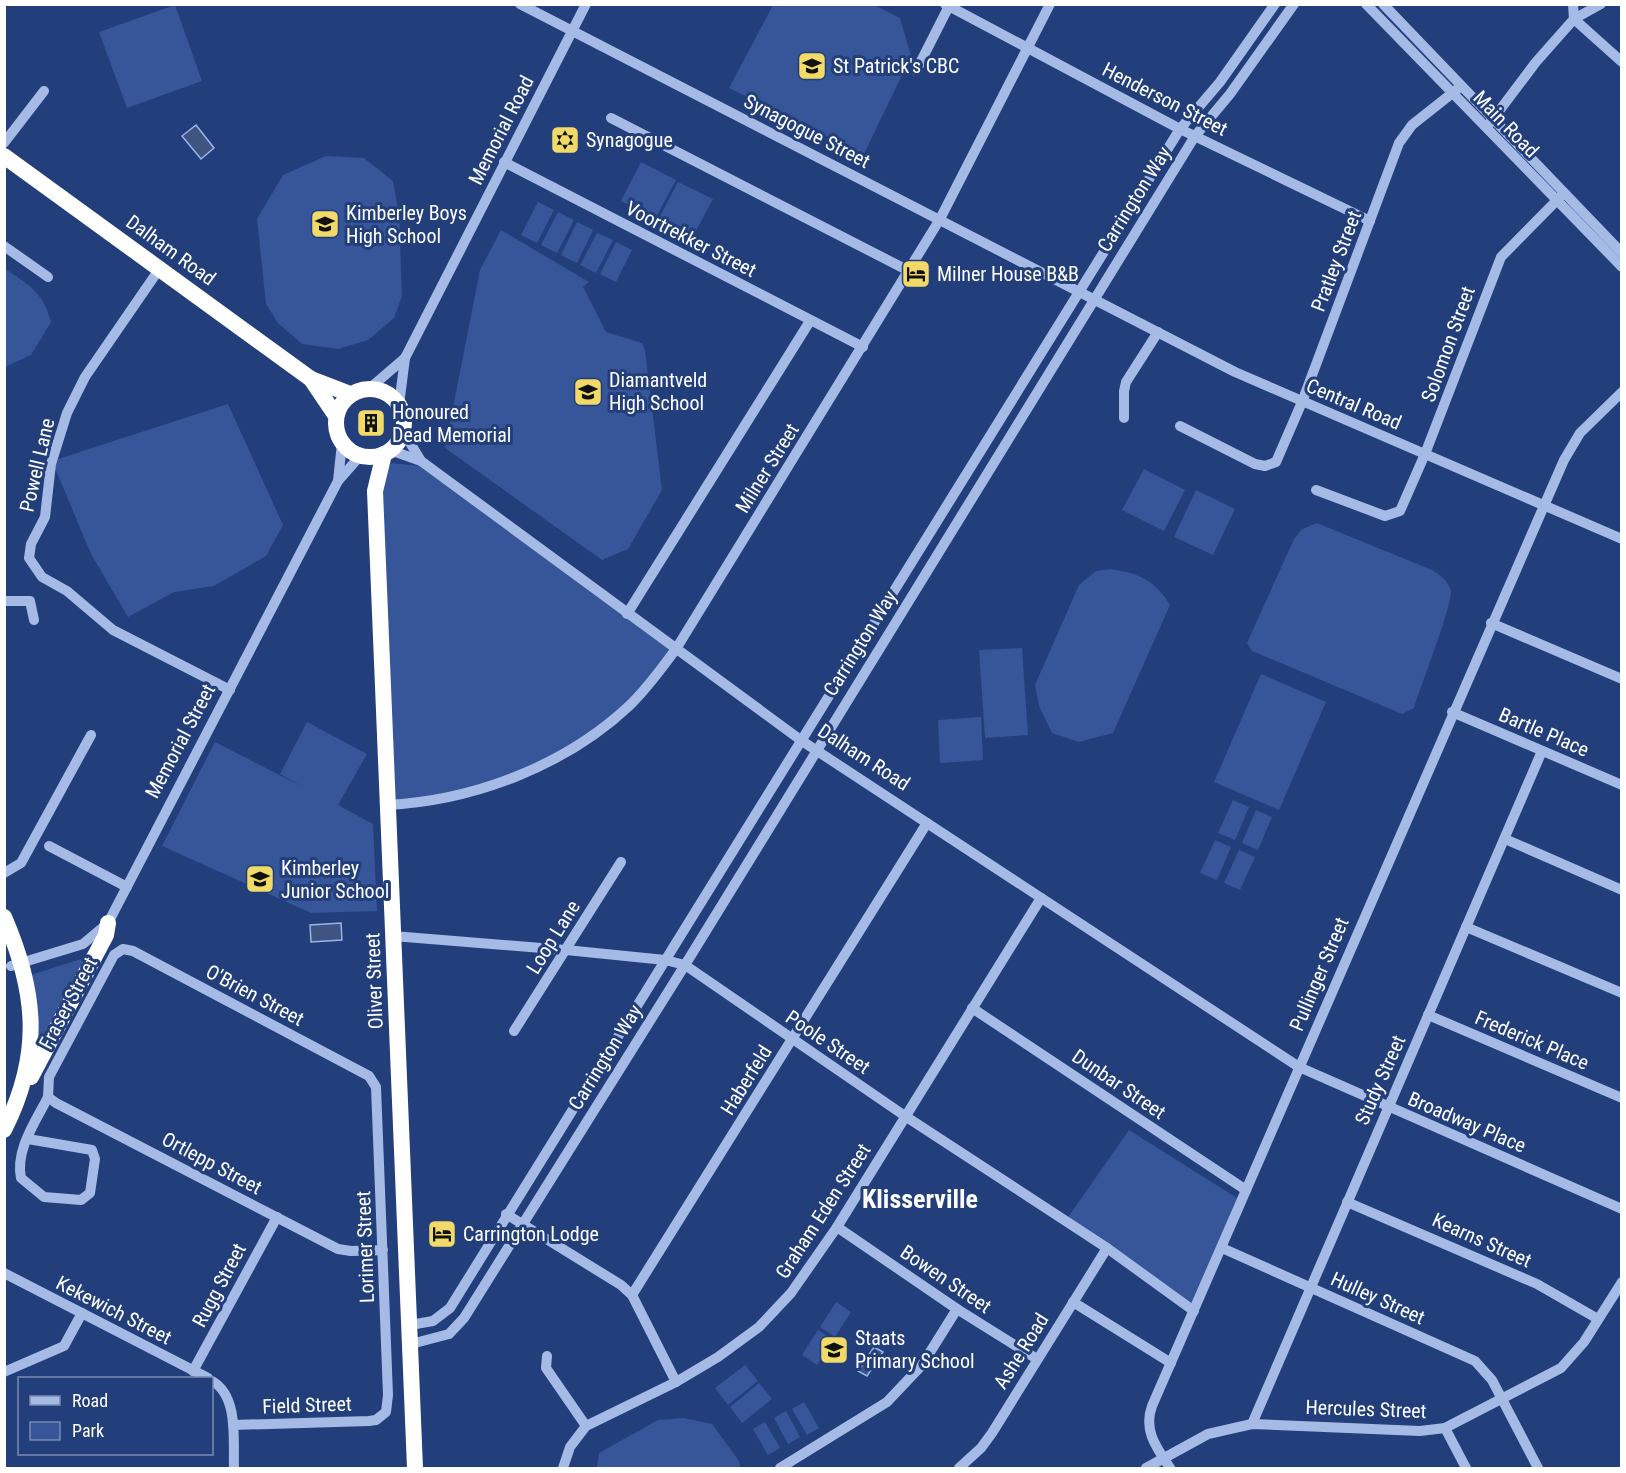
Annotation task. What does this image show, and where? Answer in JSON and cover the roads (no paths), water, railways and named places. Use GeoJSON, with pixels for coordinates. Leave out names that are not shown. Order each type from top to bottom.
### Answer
{"type":"FeatureCollection","features":[{"type":"Feature","properties":{"kind":"highway","name":"Dalham Road"},"geometry":{"type":"LineString","coordinates":[[4,156],[311,379],[350,394]]}},
{"type":"Feature","properties":{"kind":"highway","name":"Dalham Road"},"geometry":{"type":"LineString","coordinates":[[311,379],[336,416]]}},
{"type":"Feature","properties":{"kind":"highway"},"geometry":{"type":"LineString","coordinates":[[370,388],[390,395],[399,405],[404,418],[403,431],[387,452],[362,456],[342,443],[336,432],[336,416],[343,400],[350,394],[370,388]]}},
{"type":"Feature","properties":{"kind":"highway","name":"Oliver Street"},"geometry":{"type":"LineString","coordinates":[[375,491],[387,452]]}},
{"type":"Feature","properties":{"kind":"highway","name":"Oliver Street"},"geometry":{"type":"LineString","coordinates":[[362,456],[375,491],[386,805],[415,1468]]}},
{"type":"Feature","properties":{"kind":"highway"},"geometry":{"type":"LineString","coordinates":[[4,917],[32,1034],[29,1067],[20,1098]]}},
{"type":"Feature","properties":{"kind":"highway"},"geometry":{"type":"LineString","coordinates":[[4,1130],[102,943],[108,923]]}},
{"type":"Feature","properties":{"kind":"highway"},"geometry":{"type":"LineString","coordinates":[[4,944],[17,971],[24,1052],[18,1079],[4,1112]]}},
{"type":"Feature","properties":{"kind":"street","name":"Synagogue Street"},"geometry":{"type":"LineString","coordinates":[[520,4],[571,33],[1079,290]]}},
{"type":"Feature","properties":{"kind":"street","name":"Memorial Road"},"geometry":{"type":"LineString","coordinates":[[399,405],[405,358],[586,4]]}},
{"type":"Feature","properties":{"kind":"street","name":"Milner Street"},"geometry":{"type":"LineString","coordinates":[[386,805],[461,795],[494,785],[553,758],[628,707],[676,649],[863,348],[907,270],[940,219],[1050,4]]}},
{"type":"Feature","properties":{"kind":"street","name":"Carrington Way"},"geometry":{"type":"LineString","coordinates":[[410,1325],[433,1321],[450,1308],[506,1214],[802,741],[1180,129],[1220,82],[1275,4]]}},
{"type":"Feature","properties":{"kind":"street","name":"Carrington Way"},"geometry":{"type":"LineString","coordinates":[[411,1344],[442,1338],[458,1325],[685,965],[1093,297],[1195,136],[1230,94],[1294,4]]}},
{"type":"Feature","properties":{"kind":"street","name":"Main Road"},"geometry":{"type":"LineString","coordinates":[[1365,4],[1456,90],[1492,120],[1622,267]]}},
{"type":"Feature","properties":{"kind":"street","name":"Main Road"},"geometry":{"type":"LineString","coordinates":[[1383,4],[1456,90],[1486,130],[1622,253]]}},
{"type":"Feature","properties":{"kind":"street"},"geometry":{"type":"LineString","coordinates":[[1573,4],[1574,19],[1622,62]]}},
{"type":"Feature","properties":{"kind":"street"},"geometry":{"type":"LineString","coordinates":[[1486,130],[1536,62],[1574,19],[1600,4]]}},
{"type":"Feature","properties":{"kind":"street","name":"Henderson Street"},"geometry":{"type":"LineString","coordinates":[[947,5],[1180,129],[1370,221]]}},
{"type":"Feature","properties":{"kind":"street"},"geometry":{"type":"LineString","coordinates":[[915,71],[947,5]]}},
{"type":"Feature","properties":{"kind":"street","name":"Pratley Street"},"geometry":{"type":"LineString","coordinates":[[1180,426],[1255,464],[1270,465],[1276,462],[1302,402],[1399,143],[1412,125],[1456,90]]}},
{"type":"Feature","properties":{"kind":"street"},"geometry":{"type":"LineString","coordinates":[[4,143],[44,91]]}},
{"type":"Feature","properties":{"kind":"street"},"geometry":{"type":"LineString","coordinates":[[611,118],[907,270]]}},
{"type":"Feature","properties":{"kind":"street","name":"Voortrekker Street"},"geometry":{"type":"LineString","coordinates":[[504,162],[863,348]]}},
{"type":"Feature","properties":{"kind":"street","name":"Solomon Street"},"geometry":{"type":"LineString","coordinates":[[1316,490],[1385,516],[1395,514],[1402,506],[1425,454],[1501,257],[1561,197]]}},
{"type":"Feature","properties":{"kind":"street"},"geometry":{"type":"LineString","coordinates":[[4,246],[48,277]]}},
{"type":"Feature","properties":{"kind":"street","name":"Powell Lane"},"geometry":{"type":"LineString","coordinates":[[160,268],[85,377],[67,413],[51,464],[45,517],[31,544],[29,558],[42,577],[67,591],[113,630],[230,690]]}},
{"type":"Feature","properties":{"kind":"street","name":"Central Road"},"geometry":{"type":"LineString","coordinates":[[1079,290],[1158,332],[1302,402],[1622,539]]}},
{"type":"Feature","properties":{"kind":"street"},"geometry":{"type":"LineString","coordinates":[[627,614],[810,321]]}},
{"type":"Feature","properties":{"kind":"street"},"geometry":{"type":"LineString","coordinates":[[1124,418],[1126,382],[1158,332]]}},
{"type":"Feature","properties":{"kind":"street"},"geometry":{"type":"LineString","coordinates":[[370,388],[405,358]]}},
{"type":"Feature","properties":{"kind":"street","name":"Pullinger Street"},"geometry":{"type":"LineString","coordinates":[[1170,1468],[1151,1437],[1148,1419],[1171,1363],[1543,505],[1576,439],[1622,392]]}},
{"type":"Feature","properties":{"kind":"street","name":"Dalham Road"},"geometry":{"type":"LineString","coordinates":[[403,431],[421,461]]}},
{"type":"Feature","properties":{"kind":"street","name":"Memorial Street"},"geometry":{"type":"LineString","coordinates":[[338,482],[342,443]]}},
{"type":"Feature","properties":{"kind":"street","name":"Dalham Road"},"geometry":{"type":"LineString","coordinates":[[387,452],[421,461],[802,741],[1299,1067]]}},
{"type":"Feature","properties":{"kind":"street","name":"Memorial Street"},"geometry":{"type":"LineString","coordinates":[[17,971],[82,944],[108,923],[338,482],[362,456]]}},
{"type":"Feature","properties":{"kind":"street"},"geometry":{"type":"LineString","coordinates":[[4,601],[30,601],[34,620]]}},
{"type":"Feature","properties":{"kind":"street"},"geometry":{"type":"LineString","coordinates":[[1491,623],[1622,679]]}},
{"type":"Feature","properties":{"kind":"street","name":"Bartle Place"},"geometry":{"type":"LineString","coordinates":[[1452,712],[1622,785]]}},
{"type":"Feature","properties":{"kind":"street"},"geometry":{"type":"LineString","coordinates":[[4,873],[21,863],[91,735]]}},
{"type":"Feature","properties":{"kind":"street","name":"Study Street"},"geometry":{"type":"LineString","coordinates":[[1252,1424],[1309,1287],[1542,751]]}},
{"type":"Feature","properties":{"kind":"street","name":"Haberfeld"},"geometry":{"type":"LineString","coordinates":[[632,1294],[927,823]]}},
{"type":"Feature","properties":{"kind":"street"},"geometry":{"type":"LineString","coordinates":[[1505,839],[1622,890]]}},
{"type":"Feature","properties":{"kind":"street"},"geometry":{"type":"LineString","coordinates":[[49,846],[127,887]]}},
{"type":"Feature","properties":{"kind":"street","name":"Loop Lane"},"geometry":{"type":"LineString","coordinates":[[514,1031],[621,862]]}},
{"type":"Feature","properties":{"kind":"street","name":"Graham Eden Street"},"geometry":{"type":"LineString","coordinates":[[563,1468],[570,1447],[586,1426],[596,1419],[676,1382],[718,1357],[759,1327],[791,1293],[837,1227],[1041,898]]}},
{"type":"Feature","properties":{"kind":"street"},"geometry":{"type":"LineString","coordinates":[[1466,927],[1622,993]]}},
{"type":"Feature","properties":{"kind":"street","name":"Poole Street"},"geometry":{"type":"LineString","coordinates":[[393,936],[566,950],[665,960],[685,965],[905,1116],[1107,1248],[1194,1311]]}},
{"type":"Feature","properties":{"kind":"street","name":"O'Brien Street"},"geometry":{"type":"LineString","coordinates":[[123,949],[133,951],[369,1076]]}},
{"type":"Feature","properties":{"kind":"street","name":"Fraser Street"},"geometry":{"type":"LineString","coordinates":[[48,1097],[49,1077],[111,958],[123,949]]}},
{"type":"Feature","properties":{"kind":"street","name":"Dunbar Street"},"geometry":{"type":"LineString","coordinates":[[972,1008],[1246,1190]]}},
{"type":"Feature","properties":{"kind":"street","name":"Frederick Place"},"geometry":{"type":"LineString","coordinates":[[1428,1015],[1622,1098]]}},
{"type":"Feature","properties":{"kind":"street","name":"Broadway Place"},"geometry":{"type":"LineString","coordinates":[[1299,1067],[1622,1209]]}},
{"type":"Feature","properties":{"kind":"street","name":"Lorimer Street"},"geometry":{"type":"LineString","coordinates":[[369,1076],[376,1090],[384,1250],[388,1395],[386,1412],[382,1416]]}},
{"type":"Feature","properties":{"kind":"street"},"geometry":{"type":"LineString","coordinates":[[28,1139],[92,1150],[94,1165],[90,1193],[86,1198],[78,1201],[44,1197],[32,1190],[21,1178],[19,1163],[28,1139],[48,1097]]}},
{"type":"Feature","properties":{"kind":"street","name":"Ortlepp Street"},"geometry":{"type":"LineString","coordinates":[[48,1097],[338,1249],[384,1250]]}},
{"type":"Feature","properties":{"kind":"street","name":"Kearns Street"},"geometry":{"type":"LineString","coordinates":[[1347,1202],[1515,1274],[1598,1320]]}},
{"type":"Feature","properties":{"kind":"street"},"geometry":{"type":"LineString","coordinates":[[506,1214],[632,1294],[676,1382]]}},
{"type":"Feature","properties":{"kind":"street","name":"Rugg Street"},"geometry":{"type":"LineString","coordinates":[[193,1371],[277,1217]]}},
{"type":"Feature","properties":{"kind":"street","name":"Bowen Street"},"geometry":{"type":"LineString","coordinates":[[837,1227],[957,1310],[1037,1359]]}},
{"type":"Feature","properties":{"kind":"street","name":"Ashe Road"},"geometry":{"type":"LineString","coordinates":[[959,1468],[981,1448],[992,1433],[1107,1248]]}},
{"type":"Feature","properties":{"kind":"street","name":"Hulley Street"},"geometry":{"type":"LineString","coordinates":[[1222,1248],[1475,1361],[1487,1372],[1538,1468]]}},
{"type":"Feature","properties":{"kind":"street","name":"Kekewich Street"},"geometry":{"type":"LineString","coordinates":[[4,1273],[206,1377]]}},
{"type":"Feature","properties":{"kind":"street","name":"Hercules Street"},"geometry":{"type":"LineString","coordinates":[[1146,1468],[1208,1434],[1252,1424],[1420,1431],[1446,1428],[1561,1368],[1571,1359],[1622,1282]]}},
{"type":"Feature","properties":{"kind":"street"},"geometry":{"type":"LineString","coordinates":[[1073,1302],[1171,1363]]}},
{"type":"Feature","properties":{"kind":"street"},"geometry":{"type":"LineString","coordinates":[[780,1468],[886,1402],[922,1365],[957,1310]]}},
{"type":"Feature","properties":{"kind":"street"},"geometry":{"type":"LineString","coordinates":[[4,1372],[64,1346],[82,1313]]}},
{"type":"Feature","properties":{"kind":"street"},"geometry":{"type":"LineString","coordinates":[[547,1356],[546,1368],[586,1426]]}},
{"type":"Feature","properties":{"kind":"street","name":"Kekewich Street"},"geometry":{"type":"LineString","coordinates":[[213,1382],[226,1394],[232,1425],[234,1468]]}},
{"type":"Feature","properties":{"kind":"street","name":"Field Street"},"geometry":{"type":"LineString","coordinates":[[232,1425],[369,1421],[382,1416]]}},
{"type":"Feature","properties":{"kind":"street"},"geometry":{"type":"LineString","coordinates":[[1446,1428],[1466,1468]]}},
{"type":"Feature","properties":{"kind":"place","name":"St Patrick's CBC"},"geometry":{"type":"Point","coordinates":[812,66]}},
{"type":"Feature","properties":{"kind":"place","name":"Synagogue"},"geometry":{"type":"Point","coordinates":[565,140]}},
{"type":"Feature","properties":{"kind":"place","name":"Kimberley Boys High School"},"geometry":{"type":"Point","coordinates":[325,224]}},
{"type":"Feature","properties":{"kind":"place","name":"Milner House B&B"},"geometry":{"type":"Point","coordinates":[916,274]}},
{"type":"Feature","properties":{"kind":"place","name":"Diamantveld High School"},"geometry":{"type":"Point","coordinates":[588,392]}},
{"type":"Feature","properties":{"kind":"place","name":"Honoured Dead Memorial"},"geometry":{"type":"Point","coordinates":[371,423]}},
{"type":"Feature","properties":{"kind":"place","name":"Kimberley Junior School"},"geometry":{"type":"Point","coordinates":[260,879]}},
{"type":"Feature","properties":{"kind":"place","name":"Carrington Lodge"},"geometry":{"type":"Point","coordinates":[442,1234]}},
{"type":"Feature","properties":{"kind":"place","name":"Staats Primary School"},"geometry":{"type":"Point","coordinates":[834,1350]}},
{"type":"Feature","properties":{"kind":"district","name":"Klisserville"},"geometry":{"type":"Point","coordinates":[920,1199]}}]}
